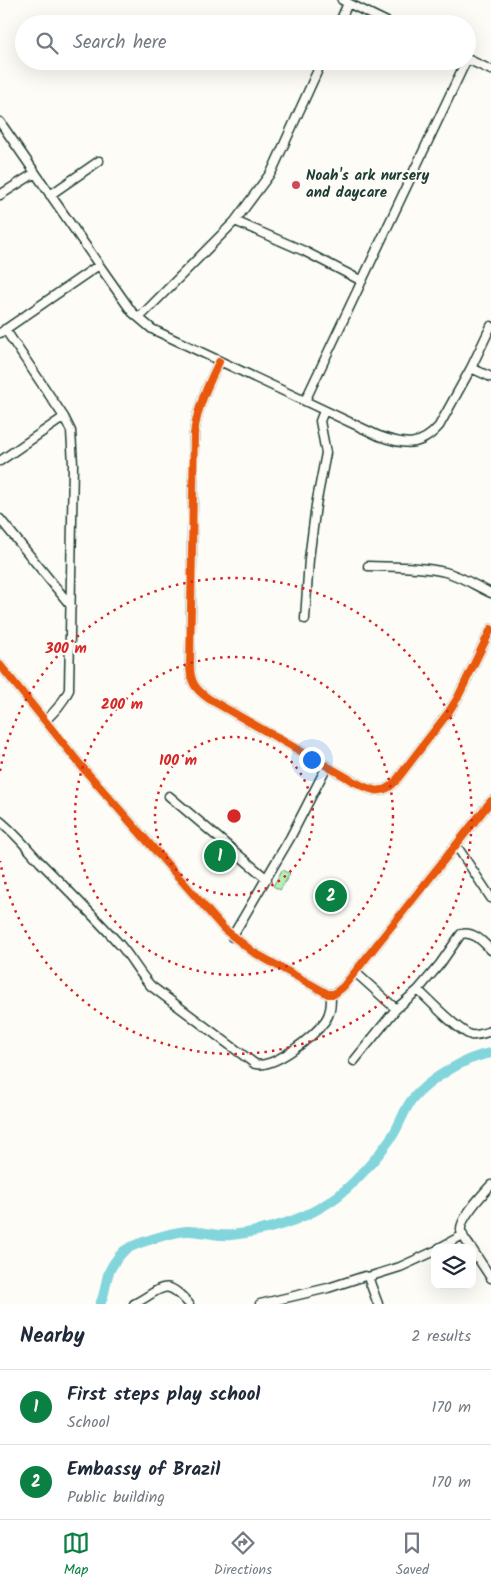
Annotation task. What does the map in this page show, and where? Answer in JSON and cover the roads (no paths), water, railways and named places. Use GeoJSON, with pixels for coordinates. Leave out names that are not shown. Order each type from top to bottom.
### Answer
{"type":"FeatureCollection","features":[{"type":"Feature","properties":{"kind":"street"},"geometry":{"type":"LineString","coordinates":[[341,15],[345,2],[372,15]]}},
{"type":"Feature","properties":{"kind":"street"},"geometry":{"type":"LineString","coordinates":[[476,64],[491,70]]}},
{"type":"Feature","properties":{"kind":"street"},"geometry":{"type":"LineString","coordinates":[[139,318],[235,221],[272,171],[318,70]]}},
{"type":"Feature","properties":{"kind":"street"},"geometry":{"type":"LineString","coordinates":[[305,401],[461,70]]}},
{"type":"Feature","properties":{"kind":"street"},"geometry":{"type":"LineString","coordinates":[[0,122],[132,312],[152,329],[324,411],[393,441],[415,443],[427,438],[439,426],[472,368],[491,326]]}},
{"type":"Feature","properties":{"kind":"street"},"geometry":{"type":"LineString","coordinates":[[50,195],[99,161]]}},
{"type":"Feature","properties":{"kind":"street"},"geometry":{"type":"LineString","coordinates":[[0,196],[35,173]]}},
{"type":"Feature","properties":{"kind":"street"},"geometry":{"type":"LineString","coordinates":[[235,221],[304,251],[362,281]]}},
{"type":"Feature","properties":{"kind":"street"},"geometry":{"type":"LineString","coordinates":[[45,721],[66,698],[69,690],[73,464],[71,431],[64,417],[2,331],[99,266]]}},
{"type":"Feature","properties":{"kind":"street"},"geometry":{"type":"LineString","coordinates":[[219,362],[202,399],[196,418],[194,434],[190,665],[191,680],[198,690],[353,781],[370,790],[378,791],[391,786],[448,713],[458,697],[491,629]]}},
{"type":"Feature","properties":{"kind":"street"},"geometry":{"type":"LineString","coordinates":[[472,368],[491,377]]}},
{"type":"Feature","properties":{"kind":"street"},"geometry":{"type":"LineString","coordinates":[[305,619],[309,559],[316,505],[326,453],[320,421],[324,411]]}},
{"type":"Feature","properties":{"kind":"street"},"geometry":{"type":"LineString","coordinates":[[0,461],[64,417]]}},
{"type":"Feature","properties":{"kind":"street"},"geometry":{"type":"LineString","coordinates":[[0,519],[71,606]]}},
{"type":"Feature","properties":{"kind":"street"},"geometry":{"type":"LineString","coordinates":[[368,566],[424,568],[446,572],[491,593]]}},
{"type":"Feature","properties":{"kind":"street"},"geometry":{"type":"LineString","coordinates":[[0,665],[83,768],[204,907],[232,936],[253,952],[321,991],[331,994],[340,990],[355,972],[491,801]]}},
{"type":"Feature","properties":{"kind":"street"},"geometry":{"type":"LineString","coordinates":[[232,936],[290,838],[327,766]]}},
{"type":"Feature","properties":{"kind":"street"},"geometry":{"type":"LineString","coordinates":[[169,796],[267,879]]}},
{"type":"Feature","properties":{"kind":"street"},"geometry":{"type":"LineString","coordinates":[[0,821],[11,829],[121,947],[141,976],[151,986],[255,1064],[265,1065],[276,1060],[305,1042],[314,1034],[326,1020],[331,994]]}},
{"type":"Feature","properties":{"kind":"street"},"geometry":{"type":"LineString","coordinates":[[456,845],[490,895]]}},
{"type":"Feature","properties":{"kind":"street"},"geometry":{"type":"LineString","coordinates":[[354,1061],[396,1009],[418,990],[462,934],[466,933],[474,936],[491,950]]}},
{"type":"Feature","properties":{"kind":"street"},"geometry":{"type":"LineString","coordinates":[[355,972],[396,1009]]}},
{"type":"Feature","properties":{"kind":"street"},"geometry":{"type":"LineString","coordinates":[[418,990],[470,1035],[491,1031]]}},
{"type":"Feature","properties":{"kind":"street"},"geometry":{"type":"LineString","coordinates":[[469,1244],[460,1228],[474,1204],[491,1185]]}},
{"type":"Feature","properties":{"kind":"street"},"geometry":{"type":"LineString","coordinates":[[446,1244],[463,1235]]}},
{"type":"Feature","properties":{"kind":"street"},"geometry":{"type":"LineString","coordinates":[[260,1304],[328,1288],[365,1276],[368,1277],[400,1267],[431,1253]]}},
{"type":"Feature","properties":{"kind":"street"},"geometry":{"type":"LineString","coordinates":[[476,1254],[491,1278]]}},
{"type":"Feature","properties":{"kind":"street"},"geometry":{"type":"LineString","coordinates":[[368,1277],[378,1304]]}},
{"type":"Feature","properties":{"kind":"street"},"geometry":{"type":"LineString","coordinates":[[134,1304],[168,1286],[174,1289],[189,1304]]}},
{"type":"Feature","properties":{"kind":"waterway"},"geometry":{"type":"LineString","coordinates":[[100,1304],[112,1266],[122,1253],[133,1246],[162,1236],[186,1231],[225,1235],[258,1231],[296,1219],[331,1201],[355,1181],[379,1154],[394,1134],[408,1105],[418,1093],[459,1064],[491,1053]]}},
{"type":"Feature","properties":{"kind":"place","name":"Noah's ark nursery and daycare"},"geometry":{"type":"Point","coordinates":[296,185]}},
{"type":"Feature","properties":{"kind":"place","name":"First steps play school"},"geometry":{"type":"Point","coordinates":[220,856]}},
{"type":"Feature","properties":{"kind":"place","name":"Embassy of Brazil"},"geometry":{"type":"Point","coordinates":[331,896]}}]}
